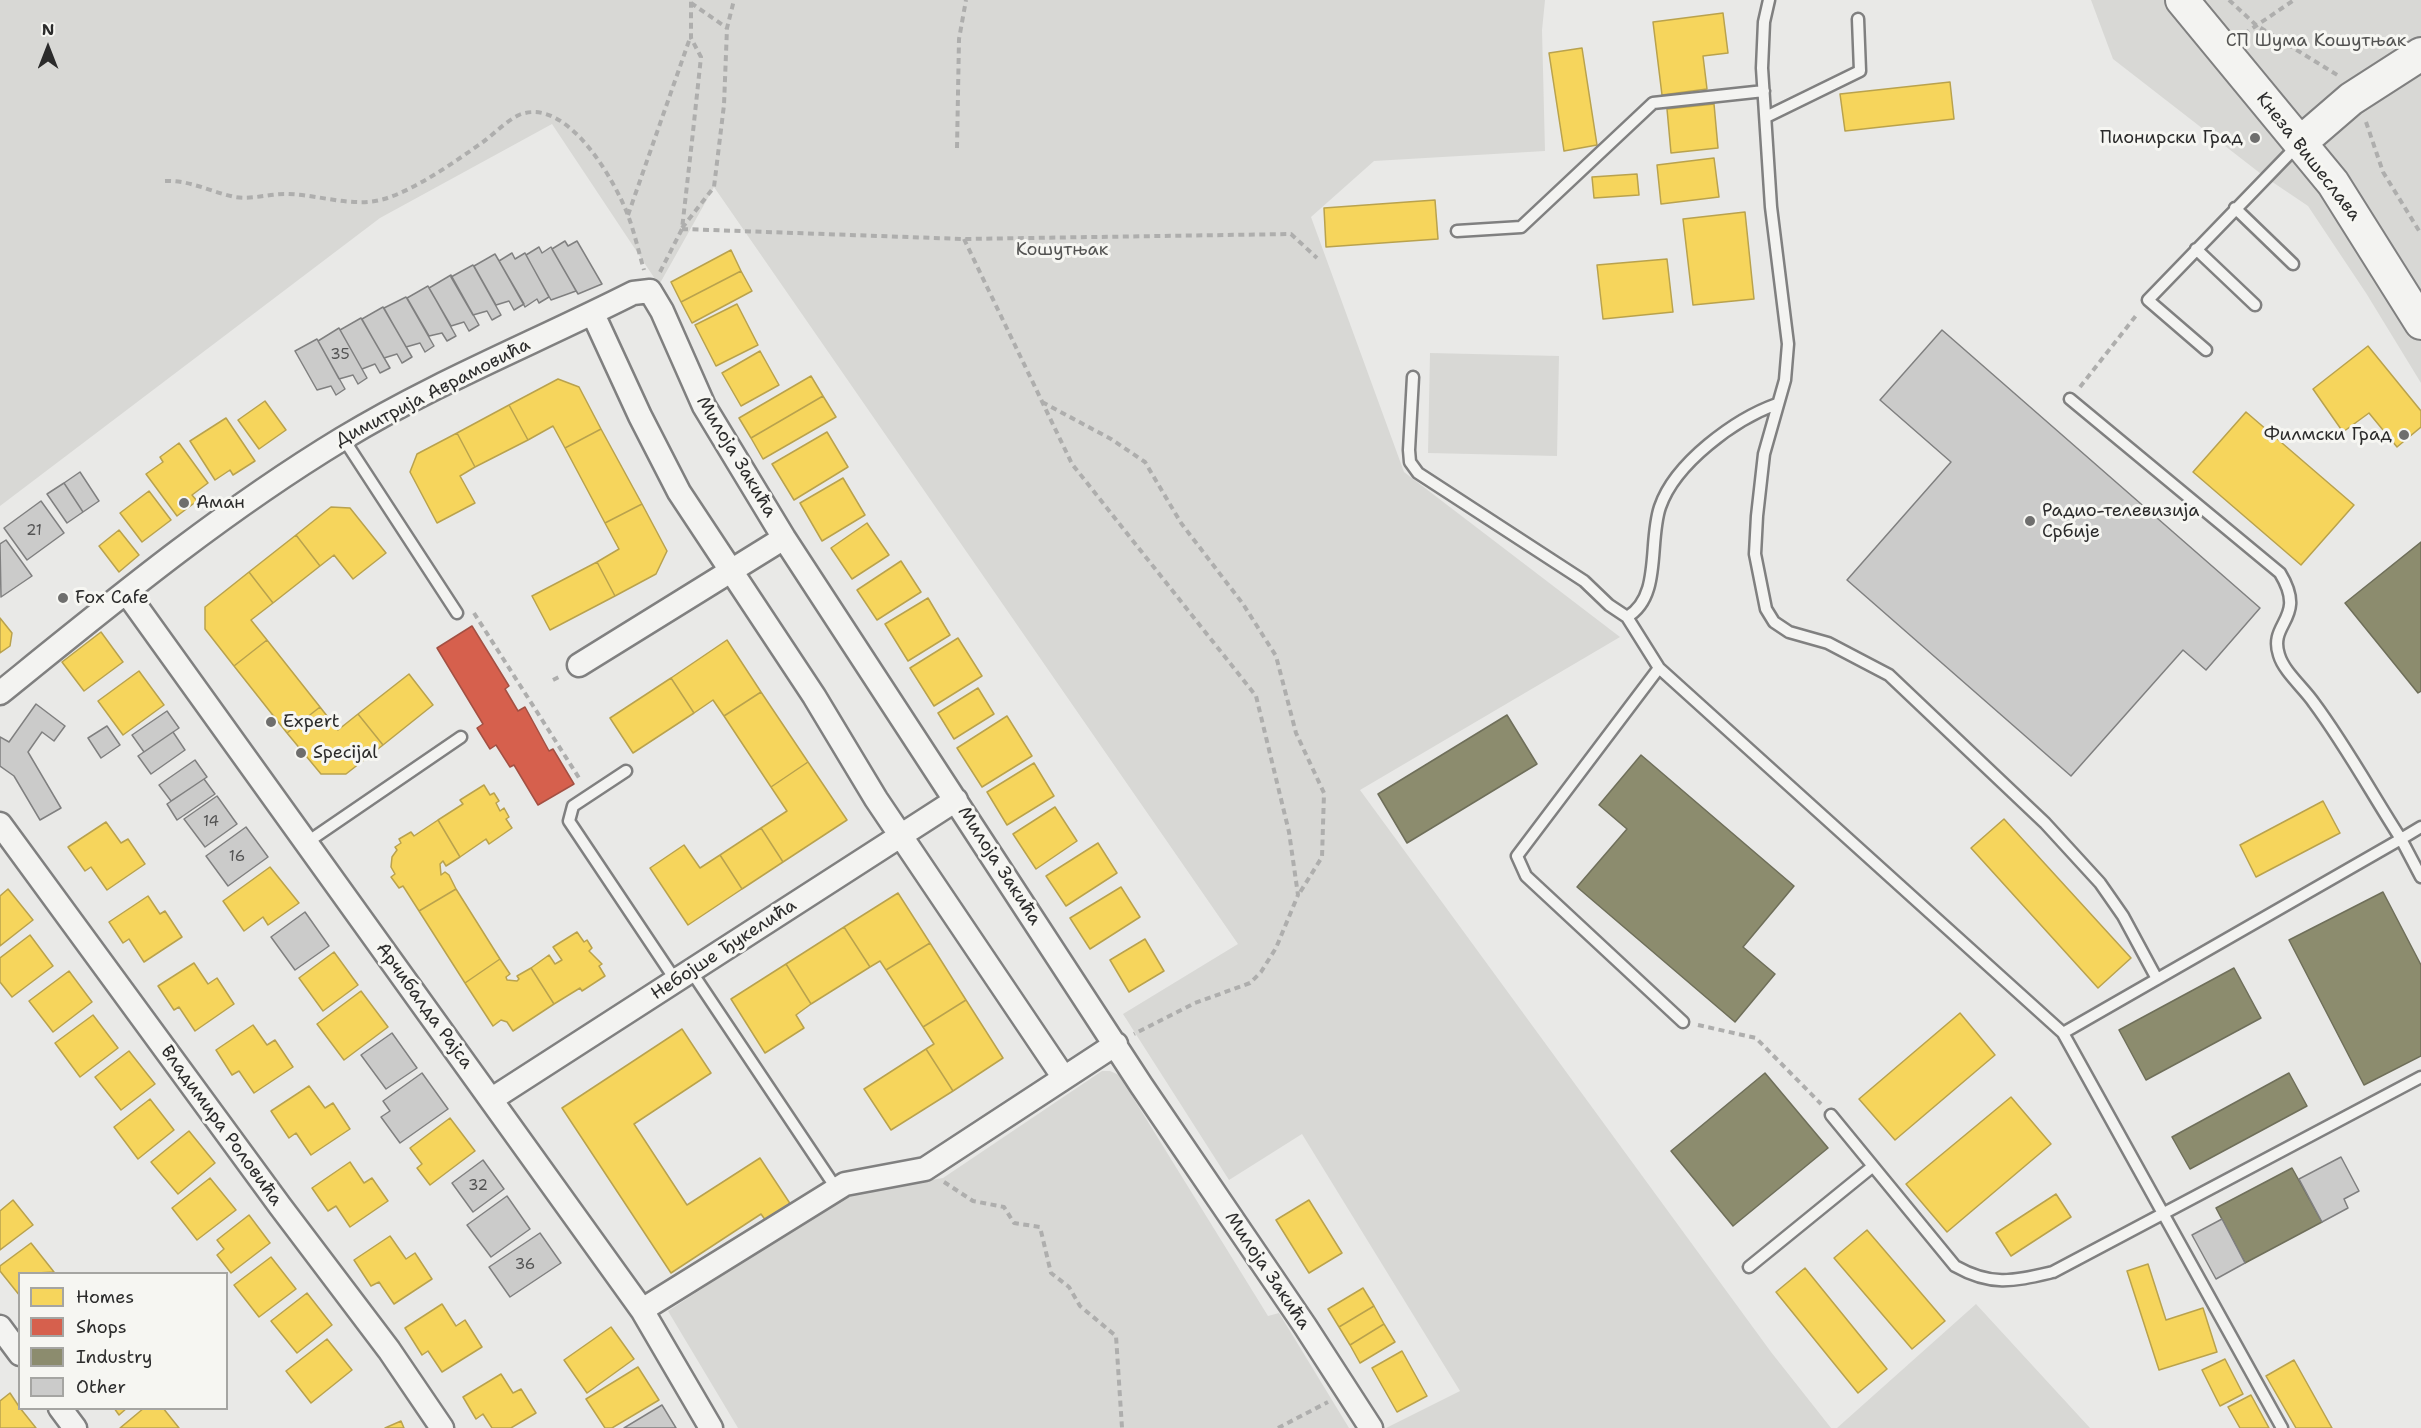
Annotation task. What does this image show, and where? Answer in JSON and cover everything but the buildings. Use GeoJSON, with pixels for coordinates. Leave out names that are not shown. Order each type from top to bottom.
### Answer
{"type":"FeatureCollection","features":[{"type":"Feature","properties":{"kind":"main road","name":"Кнеза Вишеслава"},"geometry":{"type":"LineString","coordinates":[[2182,0],[2333,183],[2421,323]]}},
{"type":"Feature","properties":{"kind":"main road"},"geometry":{"type":"LineString","coordinates":[[2300,144],[2351,99],[2421,54]]}},
{"type":"Feature","properties":{"kind":"street","name":"Димитрија Аврамовића"},"geometry":{"type":"LineString","coordinates":[[0,693],[126,592],[216,524],[343,438],[442,385],[633,293],[650,291]]}},
{"type":"Feature","properties":{"kind":"street","name":"Милоја Закића"},"geometry":{"type":"LineString","coordinates":[[650,291],[662,311],[704,406],[784,538],[1371,1428]]}},
{"type":"Feature","properties":{"kind":"street"},"geometry":{"type":"LineString","coordinates":[[593,314],[640,416],[679,492],[900,835],[1064,1078]]}},
{"type":"Feature","properties":{"kind":"street"},"geometry":{"type":"LineString","coordinates":[[579,665],[784,538]]}},
{"type":"Feature","properties":{"kind":"street","name":"Арчибалда Рајса"},"geometry":{"type":"LineString","coordinates":[[126,592],[642,1310],[711,1428]]}},
{"type":"Feature","properties":{"kind":"street","name":"Небојше Ђукелића"},"geometry":{"type":"LineString","coordinates":[[492,1099],[956,800]]}},
{"type":"Feature","properties":{"kind":"street","name":"Владимира Роловића"},"geometry":{"type":"LineString","coordinates":[[0,824],[280,1206],[389,1350],[442,1428]]}},
{"type":"Feature","properties":{"kind":"street"},"geometry":{"type":"LineString","coordinates":[[642,1310],[836,1188],[856,1179],[925,1169],[1116,1044]]}},
{"type":"Feature","properties":{"kind":"street"},"geometry":{"type":"LineString","coordinates":[[0,1327],[18,1350]]}},
{"type":"Feature","properties":{"kind":"street"},"geometry":{"type":"LineString","coordinates":[[62,1410],[75,1428]]}},
{"type":"Feature","properties":{"kind":"lane"},"geometry":{"type":"LineString","coordinates":[[1769,0],[1762,45],[1764,91],[1771,207],[1788,344],[1787,365],[1760,484],[1756,544],[1758,578],[1770,617],[1789,632],[1828,643],[1889,675],[2076,856],[2123,916],[2157,979]]}},
{"type":"Feature","properties":{"kind":"lane"},"geometry":{"type":"LineString","coordinates":[[1766,117],[1860,71],[1858,19]]}},
{"type":"Feature","properties":{"kind":"lane"},"geometry":{"type":"LineString","coordinates":[[1458,231],[1521,227],[1653,103],[1764,91]]}},
{"type":"Feature","properties":{"kind":"lane"},"geometry":{"type":"LineString","coordinates":[[2206,350],[2148,300],[2235,208],[2300,144]]}},
{"type":"Feature","properties":{"kind":"lane"},"geometry":{"type":"LineString","coordinates":[[2235,208],[2293,264]]}},
{"type":"Feature","properties":{"kind":"lane"},"geometry":{"type":"LineString","coordinates":[[2196,249],[2255,305]]}},
{"type":"Feature","properties":{"kind":"lane"},"geometry":{"type":"LineString","coordinates":[[1413,378],[1409,450],[1410,462],[1418,473],[1584,581],[1609,605],[1627,617],[1659,668],[2063,1033],[2282,1428]]}},
{"type":"Feature","properties":{"kind":"lane"},"geometry":{"type":"LineString","coordinates":[[2070,399],[2280,573],[2287,585],[2292,605],[2278,636],[2279,657],[2316,704],[2401,839],[2421,878]]}},
{"type":"Feature","properties":{"kind":"lane"},"geometry":{"type":"LineString","coordinates":[[1627,617],[1642,606],[1647,593],[1657,519],[1667,492],[1698,455],[1724,433],[1740,421],[1778,404]]}},
{"type":"Feature","properties":{"kind":"lane"},"geometry":{"type":"LineString","coordinates":[[343,438],[457,613]]}},
{"type":"Feature","properties":{"kind":"lane"},"geometry":{"type":"LineString","coordinates":[[1659,668],[1517,856],[1526,876],[1683,1022]]}},
{"type":"Feature","properties":{"kind":"lane"},"geometry":{"type":"LineString","coordinates":[[305,844],[461,737]]}},
{"type":"Feature","properties":{"kind":"lane"},"geometry":{"type":"LineString","coordinates":[[626,771],[573,806],[569,821],[684,976],[836,1188]]}},
{"type":"Feature","properties":{"kind":"lane"},"geometry":{"type":"LineString","coordinates":[[2063,1033],[2421,827]]}},
{"type":"Feature","properties":{"kind":"lane"},"geometry":{"type":"LineString","coordinates":[[1832,1115],[1872,1167],[1955,1266],[1976,1278],[1999,1281],[2053,1272],[2421,1077]]}},
{"type":"Feature","properties":{"kind":"lane"},"geometry":{"type":"LineString","coordinates":[[1749,1267],[1872,1167]]}},
{"type":"Feature","properties":{"kind":"path"},"geometry":{"type":"LineString","coordinates":[[650,291],[682,229],[714,187],[724,105],[727,28],[734,0]]}},
{"type":"Feature","properties":{"kind":"path"},"geometry":{"type":"LineString","coordinates":[[957,148],[959,39],[966,0]]}},
{"type":"Feature","properties":{"kind":"path"},"geometry":{"type":"LineString","coordinates":[[2229,0],[2256,25],[2346,81]]}},
{"type":"Feature","properties":{"kind":"path"},"geometry":{"type":"LineString","coordinates":[[2241,36],[2294,0]]}},
{"type":"Feature","properties":{"kind":"path"},"geometry":{"type":"LineString","coordinates":[[691,2],[727,28]]}},
{"type":"Feature","properties":{"kind":"path"},"geometry":{"type":"LineString","coordinates":[[628,216],[691,38],[691,2]]}},
{"type":"Feature","properties":{"kind":"path"},"geometry":{"type":"LineString","coordinates":[[682,229],[701,57],[691,38]]}},
{"type":"Feature","properties":{"kind":"path"},"geometry":{"type":"LineString","coordinates":[[165,181],[187,182],[244,198],[289,194],[342,201],[384,199],[409,188],[462,156],[518,116],[532,112],[548,114],[564,121],[590,149],[628,216],[650,291]]}},
{"type":"Feature","properties":{"kind":"path"},"geometry":{"type":"LineString","coordinates":[[2364,115],[2384,172],[2421,234]]}},
{"type":"Feature","properties":{"kind":"path"},"geometry":{"type":"LineString","coordinates":[[682,229],[964,239],[1291,234],[1317,258]]}},
{"type":"Feature","properties":{"kind":"path"},"geometry":{"type":"LineString","coordinates":[[964,239],[1072,464],[1256,696],[1289,832],[1298,895]]}},
{"type":"Feature","properties":{"kind":"path"},"geometry":{"type":"LineString","coordinates":[[2070,399],[2148,300]]}},
{"type":"Feature","properties":{"kind":"path"},"geometry":{"type":"LineString","coordinates":[[1041,401],[1111,439],[1145,462],[1181,524],[1243,604],[1276,656],[1296,733],[1324,794],[1322,857],[1298,895],[1276,948],[1261,972],[1250,983],[1195,1003],[1116,1044]]}},
{"type":"Feature","properties":{"kind":"path"},"geometry":{"type":"LineString","coordinates":[[457,613],[471,607],[590,794]]}},
{"type":"Feature","properties":{"kind":"path"},"geometry":{"type":"LineString","coordinates":[[1683,1022],[1756,1038],[1832,1115]]}},
{"type":"Feature","properties":{"kind":"path"},"geometry":{"type":"LineString","coordinates":[[925,1169],[973,1201],[1004,1207],[1014,1222],[1040,1227],[1051,1273],[1069,1287],[1080,1306],[1116,1336],[1122,1428]]}},
{"type":"Feature","properties":{"kind":"path"},"geometry":{"type":"LineString","coordinates":[[1278,1428],[1334,1398]]}},
{"type":"Feature","properties":{"kind":"green space","name":"Кошутњак"},"geometry":{"type":"Polygon","coordinates":[[[0,0],[1545,0],[1542,30],[1545,151],[1374,161],[1311,217],[1404,472],[1620,637],[1360,790],[1771,1352],[1831,1428],[1386,1428],[1460,1391],[1302,1134],[1229,1180],[1123,1014],[1238,944],[714,187],[659,285],[552,124],[380,218],[0,506],[0,0]]]}},
{"type":"Feature","properties":{"kind":"green space","name":"СП Шума Кошутњак"},"geometry":{"type":"Polygon","coordinates":[[[2091,0],[2421,0],[2421,383],[2366,293],[2308,206],[2265,177],[2113,59],[2091,0]]]}},
{"type":"Feature","properties":{"kind":"green space"},"geometry":{"type":"Polygon","coordinates":[[[1430,353],[1559,356],[1557,456],[1428,453],[1430,353]]]}},
{"type":"Feature","properties":{"kind":"green space"},"geometry":{"type":"Polygon","coordinates":[[[1102,1071],[1110,1071],[1119,1075],[1268,1316],[1279,1313],[1349,1428],[738,1428],[668,1311],[847,1194],[943,1178],[1102,1071]]]}},
{"type":"Feature","properties":{"kind":"green space"},"geometry":{"type":"Polygon","coordinates":[[[1976,1304],[2090,1428],[1837,1428],[1976,1304]]]}},
{"type":"Feature","properties":{"kind":"place","name":"Пионирски Град"},"geometry":{"type":"Point","coordinates":[2255,138]}},
{"type":"Feature","properties":{"kind":"place","name":"Филмски Град"},"geometry":{"type":"Point","coordinates":[2404,435]}},
{"type":"Feature","properties":{"kind":"place","name":"Аман"},"geometry":{"type":"Point","coordinates":[184,503]}},
{"type":"Feature","properties":{"kind":"place","name":"Радио-телевизија Србије"},"geometry":{"type":"Point","coordinates":[2030,521]}},
{"type":"Feature","properties":{"kind":"place","name":"Fox Cafe"},"geometry":{"type":"Point","coordinates":[63,598]}},
{"type":"Feature","properties":{"kind":"place","name":"Expert"},"geometry":{"type":"Point","coordinates":[271,722]}},
{"type":"Feature","properties":{"kind":"place","name":"Specijal"},"geometry":{"type":"Point","coordinates":[301,753]}}]}
